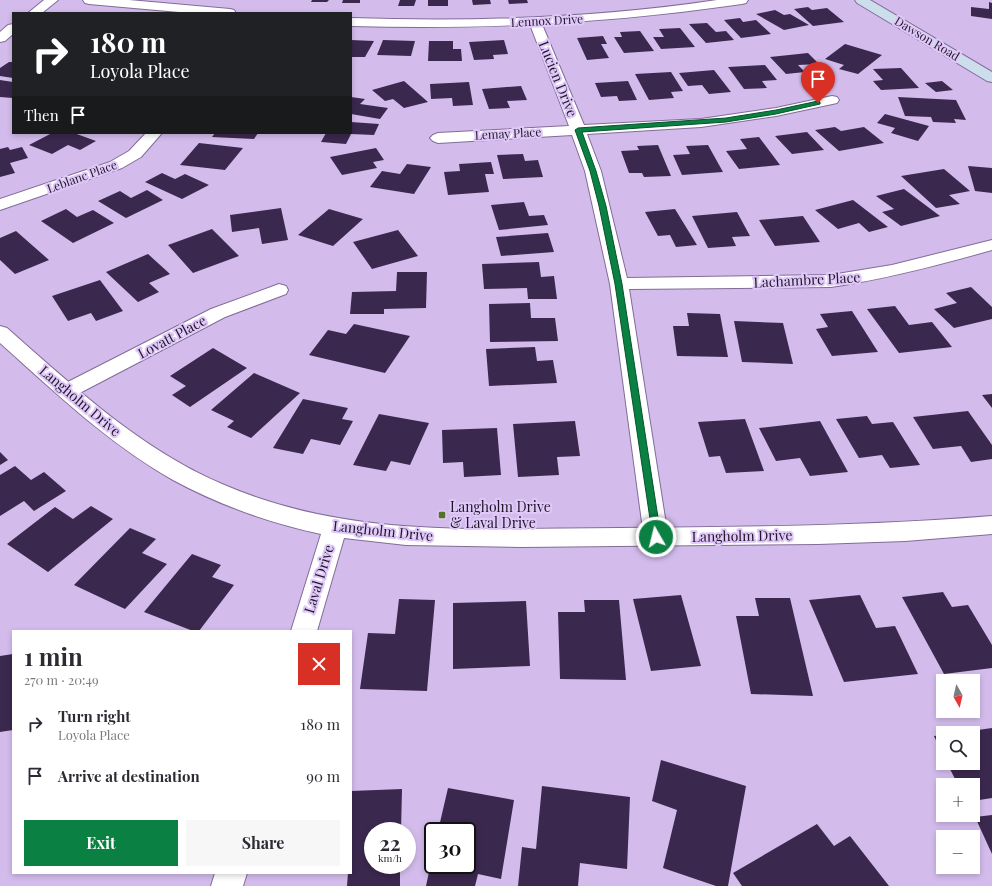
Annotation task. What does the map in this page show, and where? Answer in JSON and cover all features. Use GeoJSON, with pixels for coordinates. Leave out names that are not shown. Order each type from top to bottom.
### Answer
{"type":"FeatureCollection","features":[{"type":"Feature","properties":{"kind":"main road","name":"Dawson Road"},"geometry":{"type":"LineString","coordinates":[[861,0],[992,78]]}},
{"type":"Feature","properties":{"kind":"street"},"geometry":{"type":"LineString","coordinates":[[35,12],[52,0]]}},
{"type":"Feature","properties":{"kind":"street"},"geometry":{"type":"LineString","coordinates":[[89,0],[219,12]]}},
{"type":"Feature","properties":{"kind":"street","name":"Lennox Drive"},"geometry":{"type":"LineString","coordinates":[[352,22],[452,24],[535,22],[636,15],[742,0]]}},
{"type":"Feature","properties":{"kind":"street","name":"Lucien Drive"},"geometry":{"type":"LineString","coordinates":[[535,22],[593,171],[602,206],[619,284],[656,537]]}},
{"type":"Feature","properties":{"kind":"street"},"geometry":{"type":"LineString","coordinates":[[0,38],[12,29]]}},
{"type":"Feature","properties":{"kind":"street","name":"Lemay Place"},"geometry":{"type":"LineString","coordinates":[[438,138],[726,120],[776,112],[832,100]]}},
{"type":"Feature","properties":{"kind":"street","name":"Leblanc Place"},"geometry":{"type":"LineString","coordinates":[[0,205],[116,165],[135,154],[153,134]]}},
{"type":"Feature","properties":{"kind":"street","name":"Lachambre Place"},"geometry":{"type":"LineString","coordinates":[[619,284],[831,282],[908,268],[992,245]]}},
{"type":"Feature","properties":{"kind":"street","name":"Lovatt Place"},"geometry":{"type":"LineString","coordinates":[[67,391],[218,312],[279,290]]}},
{"type":"Feature","properties":{"kind":"street","name":"Langholm Drive"},"geometry":{"type":"LineString","coordinates":[[0,332],[119,435],[166,466],[211,489],[249,504],[334,528],[399,535],[452,538],[850,535],[942,530],[992,525]]}},
{"type":"Feature","properties":{"kind":"street","name":"Laval Drive"},"geometry":{"type":"LineString","coordinates":[[304,630],[334,528]]}},
{"type":"Feature","properties":{"kind":"street"},"geometry":{"type":"LineString","coordinates":[[227,886],[231,874]]}},
{"type":"Feature","properties":{"kind":"building"},"geometry":{"type":"Polygon","coordinates":[[[312,0],[329,0],[327,2],[311,2],[312,0]]]}},
{"type":"Feature","properties":{"kind":"building"},"geometry":{"type":"Polygon","coordinates":[[[343,0],[360,0],[360,3],[342,3],[343,0]]]}},
{"type":"Feature","properties":{"kind":"building"},"geometry":{"type":"Polygon","coordinates":[[[400,0],[416,0],[414,6],[398,6],[400,0]]]}},
{"type":"Feature","properties":{"kind":"building"},"geometry":{"type":"Polygon","coordinates":[[[428,0],[448,0],[448,6],[428,6],[428,0]]]}},
{"type":"Feature","properties":{"kind":"building"},"geometry":{"type":"Polygon","coordinates":[[[472,0],[490,0],[491,4],[473,5],[472,0]]]}},
{"type":"Feature","properties":{"kind":"building"},"geometry":{"type":"Polygon","coordinates":[[[508,0],[527,0],[528,3],[509,4],[508,0]]]}},
{"type":"Feature","properties":{"kind":"building"},"geometry":{"type":"Polygon","coordinates":[[[989,2],[992,3],[992,19],[971,16],[971,7],[989,9],[989,2]]]}},
{"type":"Feature","properties":{"kind":"building"},"geometry":{"type":"Polygon","coordinates":[[[808,7],[812,10],[827,8],[844,22],[813,26],[794,9],[808,7]]]}},
{"type":"Feature","properties":{"kind":"building"},"geometry":{"type":"Polygon","coordinates":[[[775,10],[784,15],[790,14],[809,25],[784,30],[756,14],[775,10]]]}},
{"type":"Feature","properties":{"kind":"building"},"geometry":{"type":"Polygon","coordinates":[[[740,18],[743,22],[756,20],[771,34],[741,38],[724,20],[740,18]]]}},
{"type":"Feature","properties":{"kind":"building"},"geometry":{"type":"Polygon","coordinates":[[[707,23],[716,32],[726,31],[734,40],[706,43],[689,24],[707,23]]]}},
{"type":"Feature","properties":{"kind":"building"},"geometry":{"type":"Polygon","coordinates":[[[680,28],[695,47],[661,49],[653,37],[664,37],[659,29],[680,28]]]}},
{"type":"Feature","properties":{"kind":"building"},"geometry":{"type":"Polygon","coordinates":[[[640,31],[654,51],[624,53],[614,37],[622,37],[620,32],[640,31]]]}},
{"type":"Feature","properties":{"kind":"building"},"geometry":{"type":"Polygon","coordinates":[[[603,36],[607,44],[601,44],[609,58],[587,60],[577,38],[603,36]]]}},
{"type":"Feature","properties":{"kind":"building"},"geometry":{"type":"Polygon","coordinates":[[[352,40],[374,41],[365,57],[352,57],[352,40]]]}},
{"type":"Feature","properties":{"kind":"building"},"geometry":{"type":"Polygon","coordinates":[[[383,40],[415,41],[411,56],[377,55],[383,40]]]}},
{"type":"Feature","properties":{"kind":"building"},"geometry":{"type":"Polygon","coordinates":[[[504,40],[508,54],[493,55],[494,59],[474,60],[469,42],[504,40]]]}},
{"type":"Feature","properties":{"kind":"building"},"geometry":{"type":"Polygon","coordinates":[[[429,41],[453,41],[453,49],[461,49],[462,61],[428,61],[429,41]]]}},
{"type":"Feature","properties":{"kind":"building"},"geometry":{"type":"Polygon","coordinates":[[[845,44],[882,55],[858,74],[839,69],[844,65],[825,59],[845,44]]]}},
{"type":"Feature","properties":{"kind":"building"},"geometry":{"type":"Polygon","coordinates":[[[808,53],[819,64],[798,65],[805,72],[786,74],[770,57],[808,53]]]}},
{"type":"Feature","properties":{"kind":"building"},"geometry":{"type":"Polygon","coordinates":[[[9,62],[12,62],[12,78],[0,76],[0,68],[9,62]]]}},
{"type":"Feature","properties":{"kind":"building"},"geometry":{"type":"Polygon","coordinates":[[[765,65],[777,80],[762,81],[767,88],[744,89],[728,67],[765,65]]]}},
{"type":"Feature","properties":{"kind":"building"},"geometry":{"type":"Polygon","coordinates":[[[901,68],[919,88],[881,90],[873,81],[883,80],[873,69],[901,68]]]}},
{"type":"Feature","properties":{"kind":"building"},"geometry":{"type":"Polygon","coordinates":[[[714,70],[731,92],[709,94],[702,85],[688,86],[679,73],[714,70]]]}},
{"type":"Feature","properties":{"kind":"building"},"geometry":{"type":"Polygon","coordinates":[[[671,72],[683,91],[671,92],[674,98],[649,100],[635,74],[671,72]]]}},
{"type":"Feature","properties":{"kind":"building"},"geometry":{"type":"Polygon","coordinates":[[[0,80],[12,82],[12,98],[0,97],[0,80]]]}},
{"type":"Feature","properties":{"kind":"building"},"geometry":{"type":"Polygon","coordinates":[[[404,81],[428,102],[404,108],[393,99],[385,101],[372,90],[404,81]]]}},
{"type":"Feature","properties":{"kind":"building"},"geometry":{"type":"Polygon","coordinates":[[[628,81],[637,100],[619,101],[617,96],[601,97],[595,83],[628,81]]]}},
{"type":"Feature","properties":{"kind":"building"},"geometry":{"type":"Polygon","coordinates":[[[942,81],[953,90],[936,92],[925,83],[942,81]]]}},
{"type":"Feature","properties":{"kind":"building"},"geometry":{"type":"Polygon","coordinates":[[[469,82],[473,105],[453,106],[452,98],[431,99],[430,84],[469,82]]]}},
{"type":"Feature","properties":{"kind":"building"},"geometry":{"type":"Polygon","coordinates":[[[521,86],[527,100],[507,101],[510,108],[489,109],[482,89],[521,86]]]}},
{"type":"Feature","properties":{"kind":"building"},"geometry":{"type":"Polygon","coordinates":[[[352,97],[365,99],[360,104],[388,108],[380,119],[352,114],[352,97]]]}},
{"type":"Feature","properties":{"kind":"building"},"geometry":{"type":"Polygon","coordinates":[[[898,97],[956,100],[966,120],[954,119],[956,123],[933,122],[931,117],[905,116],[898,97]]]}},
{"type":"Feature","properties":{"kind":"building"},"geometry":{"type":"Polygon","coordinates":[[[885,114],[929,126],[918,141],[891,133],[895,128],[877,123],[885,114]]]}},
{"type":"Feature","properties":{"kind":"building"},"geometry":{"type":"Polygon","coordinates":[[[352,122],[379,124],[374,135],[351,134],[352,122]]]}},
{"type":"Feature","properties":{"kind":"building"},"geometry":{"type":"Polygon","coordinates":[[[835,127],[841,131],[864,127],[884,143],[839,151],[815,130],[835,127]]]}},
{"type":"Feature","properties":{"kind":"building"},"geometry":{"type":"Polygon","coordinates":[[[807,132],[824,150],[792,154],[775,136],[807,132]]]}},
{"type":"Feature","properties":{"kind":"building"},"geometry":{"type":"Polygon","coordinates":[[[50,134],[77,134],[96,141],[80,150],[68,145],[52,154],[29,145],[50,134]]]}},
{"type":"Feature","properties":{"kind":"building"},"geometry":{"type":"Polygon","coordinates":[[[214,134],[257,134],[254,139],[212,137],[214,134]]]}},
{"type":"Feature","properties":{"kind":"building"},"geometry":{"type":"Polygon","coordinates":[[[325,134],[351,134],[346,144],[321,142],[325,134]]]}},
{"type":"Feature","properties":{"kind":"building"},"geometry":{"type":"Polygon","coordinates":[[[759,137],[780,165],[739,169],[726,151],[747,149],[740,139],[759,137]]]}},
{"type":"Feature","properties":{"kind":"building"},"geometry":{"type":"Polygon","coordinates":[[[199,143],[243,148],[225,170],[180,165],[199,143]]]}},
{"type":"Feature","properties":{"kind":"building"},"geometry":{"type":"Polygon","coordinates":[[[658,145],[671,176],[644,177],[642,173],[629,173],[621,151],[639,150],[637,146],[658,145]]]}},
{"type":"Feature","properties":{"kind":"building"},"geometry":{"type":"Polygon","coordinates":[[[708,145],[723,172],[682,175],[673,155],[690,154],[686,146],[708,145]]]}},
{"type":"Feature","properties":{"kind":"building"},"geometry":{"type":"Polygon","coordinates":[[[8,147],[10,150],[22,147],[28,158],[10,163],[15,173],[0,177],[0,149],[8,147]]]}},
{"type":"Feature","properties":{"kind":"building"},"geometry":{"type":"Polygon","coordinates":[[[376,148],[384,160],[373,162],[377,168],[342,175],[330,157],[376,148]]]}},
{"type":"Feature","properties":{"kind":"building"},"geometry":{"type":"Polygon","coordinates":[[[523,154],[525,161],[538,160],[543,177],[503,179],[497,155],[523,154]]]}},
{"type":"Feature","properties":{"kind":"building"},"geometry":{"type":"Polygon","coordinates":[[[491,162],[494,174],[485,174],[489,192],[448,195],[444,172],[460,171],[459,164],[491,162]]]}},
{"type":"Feature","properties":{"kind":"building"},"geometry":{"type":"Polygon","coordinates":[[[407,164],[431,167],[414,194],[370,187],[382,171],[400,174],[407,164]]]}},
{"type":"Feature","properties":{"kind":"building"},"geometry":{"type":"Polygon","coordinates":[[[968,166],[992,168],[992,193],[975,191],[968,166]]]}},
{"type":"Feature","properties":{"kind":"building"},"geometry":{"type":"Polygon","coordinates":[[[944,169],[970,191],[949,195],[960,204],[936,208],[901,176],[944,169]]]}},
{"type":"Feature","properties":{"kind":"building"},"geometry":{"type":"Polygon","coordinates":[[[162,173],[175,179],[185,174],[209,185],[182,199],[145,182],[162,173]]]}},
{"type":"Feature","properties":{"kind":"building"},"geometry":{"type":"Polygon","coordinates":[[[904,189],[940,216],[901,226],[882,212],[894,209],[876,196],[904,189]]]}},
{"type":"Feature","properties":{"kind":"building"},"geometry":{"type":"Polygon","coordinates":[[[147,190],[163,200],[126,218],[98,201],[120,191],[131,198],[147,190]]]}},
{"type":"Feature","properties":{"kind":"building"},"geometry":{"type":"Polygon","coordinates":[[[853,200],[888,227],[869,232],[859,223],[838,229],[815,210],[853,200]]]}},
{"type":"Feature","properties":{"kind":"building"},"geometry":{"type":"Polygon","coordinates":[[[524,202],[529,216],[544,215],[548,225],[499,230],[491,205],[524,202]]]}},
{"type":"Feature","properties":{"kind":"building"},"geometry":{"type":"Polygon","coordinates":[[[281,208],[288,240],[262,244],[259,228],[232,232],[230,215],[281,208]]]}},
{"type":"Feature","properties":{"kind":"building"},"geometry":{"type":"Polygon","coordinates":[[[66,209],[77,217],[93,210],[114,223],[73,243],[41,221],[66,209]]]}},
{"type":"Feature","properties":{"kind":"building"},"geometry":{"type":"Polygon","coordinates":[[[329,209],[363,219],[333,246],[298,235],[329,209]]]}},
{"type":"Feature","properties":{"kind":"building"},"geometry":{"type":"Polygon","coordinates":[[[675,209],[697,245],[676,247],[670,235],[658,236],[645,212],[675,209]]]}},
{"type":"Feature","properties":{"kind":"building"},"geometry":{"type":"Polygon","coordinates":[[[737,212],[750,236],[732,237],[736,246],[708,248],[692,216],[737,212]]]}},
{"type":"Feature","properties":{"kind":"building"},"geometry":{"type":"Polygon","coordinates":[[[803,216],[820,242],[775,246],[759,220],[803,216]]]}},
{"type":"Feature","properties":{"kind":"building"},"geometry":{"type":"Polygon","coordinates":[[[212,229],[239,256],[193,273],[168,245],[212,229]]]}},
{"type":"Feature","properties":{"kind":"building"},"geometry":{"type":"Polygon","coordinates":[[[398,230],[418,256],[372,269],[353,242],[398,230]]]}},
{"type":"Feature","properties":{"kind":"building"},"geometry":{"type":"Polygon","coordinates":[[[16,231],[49,260],[15,274],[0,260],[0,238],[16,231]]]}},
{"type":"Feature","properties":{"kind":"building"},"geometry":{"type":"Polygon","coordinates":[[[548,233],[554,252],[501,256],[496,237],[548,233]]]}},
{"type":"Feature","properties":{"kind":"building"},"geometry":{"type":"Polygon","coordinates":[[[148,254],[170,274],[149,283],[159,292],[138,302],[106,272],[148,254]]]}},
{"type":"Feature","properties":{"kind":"building"},"geometry":{"type":"Polygon","coordinates":[[[539,262],[541,277],[554,276],[557,299],[528,299],[527,288],[484,289],[482,264],[539,262]]]}},
{"type":"Feature","properties":{"kind":"building"},"geometry":{"type":"Polygon","coordinates":[[[397,272],[427,272],[426,308],[384,309],[384,314],[350,314],[352,292],[396,291],[397,272]]]}},
{"type":"Feature","properties":{"kind":"building"},"geometry":{"type":"Polygon","coordinates":[[[100,280],[123,311],[96,321],[91,313],[68,321],[52,296],[100,280]]]}},
{"type":"Feature","properties":{"kind":"building"},"geometry":{"type":"Polygon","coordinates":[[[971,287],[992,307],[992,319],[954,328],[934,309],[957,303],[946,293],[971,287]]]}},
{"type":"Feature","properties":{"kind":"building"},"geometry":{"type":"Polygon","coordinates":[[[530,303],[531,318],[555,318],[558,341],[490,342],[489,304],[530,303]]]}},
{"type":"Feature","properties":{"kind":"building"},"geometry":{"type":"Polygon","coordinates":[[[895,306],[909,325],[932,322],[952,347],[899,353],[867,309],[895,306]]]}},
{"type":"Feature","properties":{"kind":"building"},"geometry":{"type":"Polygon","coordinates":[[[852,311],[878,352],[832,356],[816,329],[828,327],[820,314],[852,311]]]}},
{"type":"Feature","properties":{"kind":"building"},"geometry":{"type":"Polygon","coordinates":[[[687,313],[720,314],[728,357],[677,356],[673,326],[689,326],[687,313]]]}},
{"type":"Feature","properties":{"kind":"building"},"geometry":{"type":"Polygon","coordinates":[[[734,321],[783,323],[793,364],[742,362],[734,321]]]}},
{"type":"Feature","properties":{"kind":"building"},"geometry":{"type":"Polygon","coordinates":[[[354,324],[410,336],[385,373],[309,355],[328,330],[346,334],[354,324]]]}},
{"type":"Feature","properties":{"kind":"building"},"geometry":{"type":"Polygon","coordinates":[[[535,347],[537,361],[553,360],[557,383],[489,386],[486,349],[535,347]]]}},
{"type":"Feature","properties":{"kind":"building"},"geometry":{"type":"Polygon","coordinates":[[[213,348],[247,368],[190,407],[172,395],[186,386],[170,376],[213,348]]]}},
{"type":"Feature","properties":{"kind":"building"},"geometry":{"type":"Polygon","coordinates":[[[254,373],[300,393],[251,438],[227,427],[234,421],[211,410],[254,373]]]}},
{"type":"Feature","properties":{"kind":"building"},"geometry":{"type":"Polygon","coordinates":[[[992,394],[992,408],[982,395],[992,394]]]}},
{"type":"Feature","properties":{"kind":"building"},"geometry":{"type":"Polygon","coordinates":[[[303,399],[348,408],[342,419],[353,421],[340,445],[311,439],[303,454],[273,448],[303,399]]]}},
{"type":"Feature","properties":{"kind":"building"},"geometry":{"type":"Polygon","coordinates":[[[968,411],[992,445],[992,459],[971,462],[961,446],[933,449],[913,417],[968,411]]]}},
{"type":"Feature","properties":{"kind":"building"},"geometry":{"type":"Polygon","coordinates":[[[379,414],[429,423],[410,465],[391,461],[386,471],[353,465],[379,414]]]}},
{"type":"Feature","properties":{"kind":"building"},"geometry":{"type":"Polygon","coordinates":[[[867,416],[872,424],[893,422],[920,465],[890,468],[882,455],[859,458],[836,419],[867,416]]]}},
{"type":"Feature","properties":{"kind":"building"},"geometry":{"type":"Polygon","coordinates":[[[745,419],[764,471],[726,473],[720,456],[709,457],[698,422],[745,419]]]}},
{"type":"Feature","properties":{"kind":"building"},"geometry":{"type":"Polygon","coordinates":[[[575,421],[580,456],[557,457],[559,475],[518,477],[513,424],[575,421]]]}},
{"type":"Feature","properties":{"kind":"building"},"geometry":{"type":"Polygon","coordinates":[[[820,421],[848,472],[810,476],[800,458],[776,461],[759,428],[820,421]]]}},
{"type":"Feature","properties":{"kind":"building"},"geometry":{"type":"Polygon","coordinates":[[[497,428],[501,475],[464,477],[463,462],[443,463],[442,430],[497,428]]]}},
{"type":"Feature","properties":{"kind":"building"},"geometry":{"type":"Polygon","coordinates":[[[0,452],[8,460],[0,465],[0,452]]]}},
{"type":"Feature","properties":{"kind":"building"},"geometry":{"type":"Polygon","coordinates":[[[15,466],[31,480],[44,472],[66,491],[34,511],[24,501],[0,516],[0,475],[15,466]]]}},
{"type":"Feature","properties":{"kind":"building"},"geometry":{"type":"Polygon","coordinates":[[[91,506],[113,519],[48,572],[7,544],[55,507],[73,519],[91,506]]]}},
{"type":"Feature","properties":{"kind":"building"},"geometry":{"type":"Polygon","coordinates":[[[130,528],[156,539],[142,553],[167,564],[125,609],[74,585],[130,528]]]}},
{"type":"Feature","properties":{"kind":"building"},"geometry":{"type":"Polygon","coordinates":[[[192,554],[221,565],[212,577],[234,585],[200,630],[190,630],[144,612],[192,554]]]}},
{"type":"Feature","properties":{"kind":"building"},"geometry":{"type":"Polygon","coordinates":[[[943,592],[952,607],[968,605],[992,645],[992,668],[944,674],[902,597],[943,592]]]}},
{"type":"Feature","properties":{"kind":"building"},"geometry":{"type":"Polygon","coordinates":[[[681,595],[701,666],[651,671],[633,599],[681,595]]]}},
{"type":"Feature","properties":{"kind":"building"},"geometry":{"type":"Polygon","coordinates":[[[860,595],[876,628],[895,626],[918,674],[844,682],[809,600],[860,595]]]}},
{"type":"Feature","properties":{"kind":"building"},"geometry":{"type":"Polygon","coordinates":[[[755,598],[790,598],[813,696],[751,694],[736,616],[759,616],[755,598]]]}},
{"type":"Feature","properties":{"kind":"building"},"geometry":{"type":"Polygon","coordinates":[[[399,599],[435,600],[427,691],[360,689],[368,633],[395,634],[399,599]]]}},
{"type":"Feature","properties":{"kind":"building"},"geometry":{"type":"Polygon","coordinates":[[[584,600],[619,600],[626,680],[560,679],[558,612],[585,612],[584,600]]]}},
{"type":"Feature","properties":{"kind":"building"},"geometry":{"type":"Polygon","coordinates":[[[526,601],[530,666],[453,669],[453,603],[526,601]]]}},
{"type":"Feature","properties":{"kind":"building"},"geometry":{"type":"Polygon","coordinates":[[[12,654],[12,730],[0,732],[0,656],[12,654]]]}},
{"type":"Feature","properties":{"kind":"building"},"geometry":{"type":"Polygon","coordinates":[[[992,728],[992,798],[980,800],[980,778],[954,778],[950,770],[980,770],[980,730],[992,728]]]}},
{"type":"Feature","properties":{"kind":"building"},"geometry":{"type":"Polygon","coordinates":[[[661,760],[746,786],[728,886],[716,886],[663,868],[677,810],[652,801],[661,760]]]}},
{"type":"Feature","properties":{"kind":"building"},"geometry":{"type":"Polygon","coordinates":[[[542,786],[630,797],[627,869],[580,863],[578,886],[518,886],[522,847],[536,849],[542,786]]]}},
{"type":"Feature","properties":{"kind":"building"},"geometry":{"type":"Polygon","coordinates":[[[448,788],[514,800],[501,879],[478,874],[475,886],[426,886],[429,874],[476,874],[476,822],[440,822],[448,788]]]}},
{"type":"Feature","properties":{"kind":"building"},"geometry":{"type":"Polygon","coordinates":[[[402,789],[401,822],[364,822],[364,874],[400,874],[400,886],[347,886],[348,874],[352,874],[352,791],[402,789]]]}},
{"type":"Feature","properties":{"kind":"building"},"geometry":{"type":"Polygon","coordinates":[[[992,815],[992,854],[977,822],[980,822],[980,816],[992,815]]]}},
{"type":"Feature","properties":{"kind":"building"},"geometry":{"type":"Polygon","coordinates":[[[817,824],[834,846],[850,836],[889,886],[742,886],[733,873],[817,824]]]}},
{"type":"Feature","properties":{"kind":"place","name":"Langholm Drive & Laval Drive"},"geometry":{"type":"Point","coordinates":[442,515]}},
{"type":"Feature","properties":{"kind":"route"},"geometry":{"type":"LineString","coordinates":[[656,537],[619,284],[593,171],[578,130],[726,120],[776,112],[818,103]]}}]}
